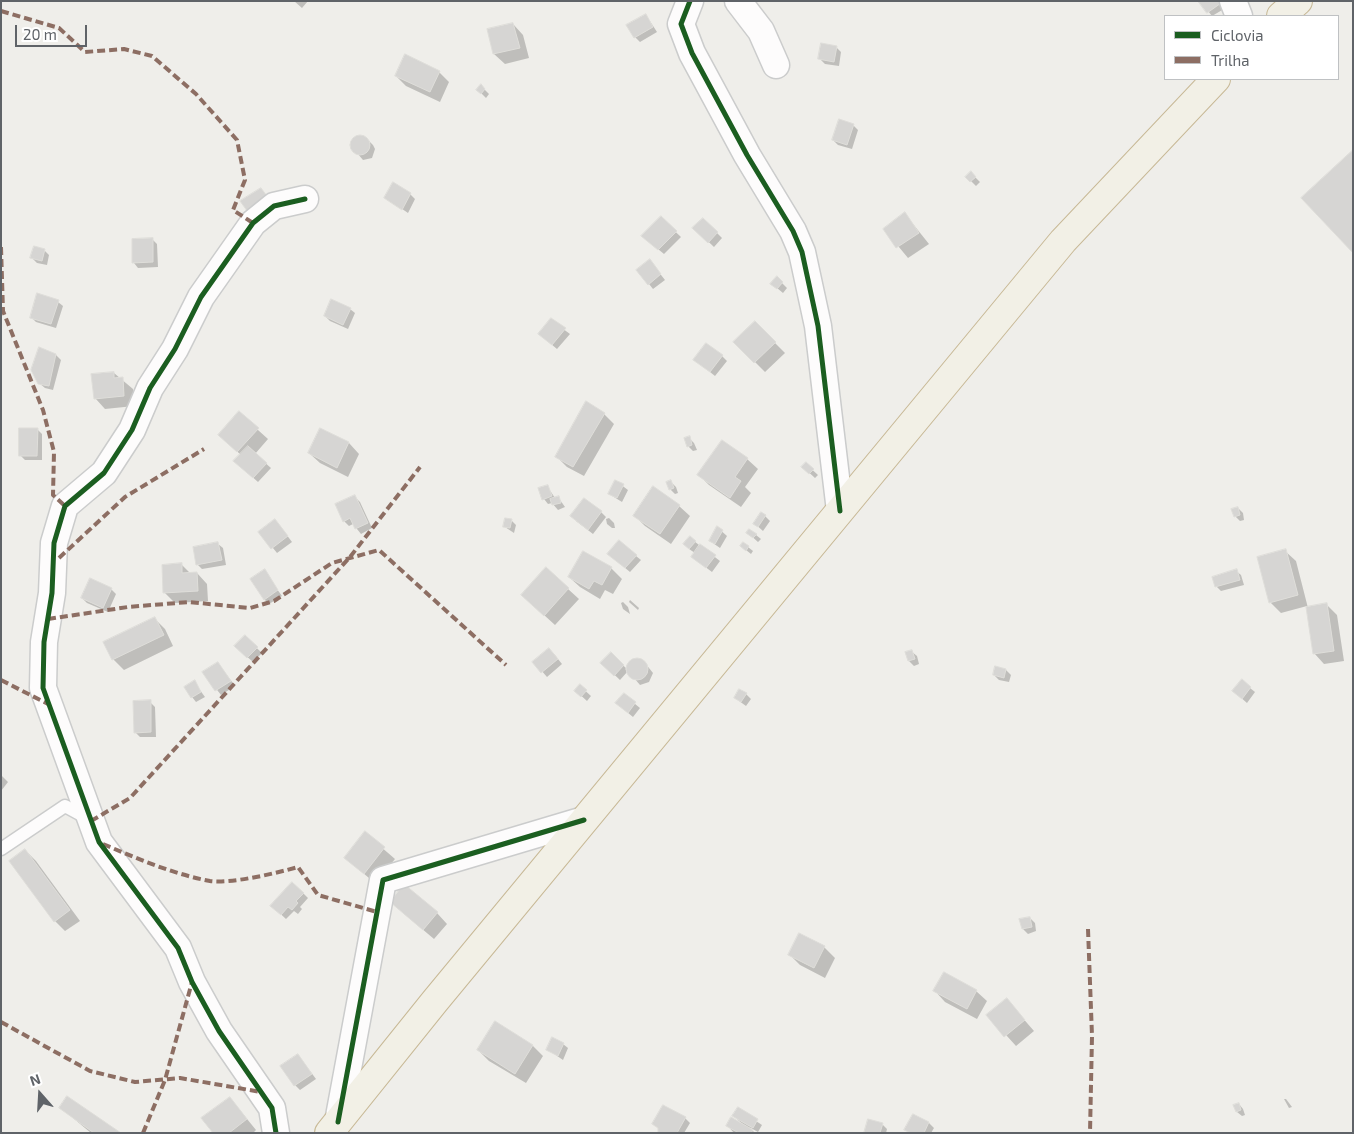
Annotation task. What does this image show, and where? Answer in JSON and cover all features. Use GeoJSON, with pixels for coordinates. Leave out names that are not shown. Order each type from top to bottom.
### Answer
{"type":"FeatureCollection","features":[{"type":"Feature","properties":{"kind":"highway"},"geometry":{"type":"LineString","coordinates":[[1282,15],[1298,1]]}},
{"type":"Feature","properties":{"kind":"highway"},"geometry":{"type":"LineString","coordinates":[[334,1127],[584,820],[1063,241],[1215,80]]}},
{"type":"Feature","properties":{"kind":"street"},"geometry":{"type":"LineString","coordinates":[[690,1],[681,24],[692,53],[747,155],[793,231],[802,252],[818,326],[840,511]]}},
{"type":"Feature","properties":{"kind":"street"},"geometry":{"type":"LineString","coordinates":[[738,1],[761,31],[776,65]]}},
{"type":"Feature","properties":{"kind":"street"},"geometry":{"type":"LineString","coordinates":[[1233,1],[1239,15]]}},
{"type":"Feature","properties":{"kind":"street"},"geometry":{"type":"LineString","coordinates":[[276,1133],[272,1108],[219,1031],[192,982],[178,948],[99,842],[43,688],[44,642],[52,593],[54,543],[64,506],[104,474],[132,430],[150,388],[175,349],[201,297],[253,223],[274,206],[305,199]]}},
{"type":"Feature","properties":{"kind":"street"},"geometry":{"type":"LineString","coordinates":[[334,1127],[383,880],[584,820]]}},
{"type":"Feature","properties":{"kind":"lane"},"geometry":{"type":"LineString","coordinates":[[1,848],[64,806],[91,820]]}},
{"type":"Feature","properties":{"kind":"building"},"geometry":{"type":"Polygon","coordinates":[[[1198,1],[1224,1],[1207,13],[1198,1]]]}},
{"type":"Feature","properties":{"kind":"building"},"geometry":{"type":"Polygon","coordinates":[[[646,14],[653,27],[634,38],[626,25],[646,14]]]}},
{"type":"Feature","properties":{"kind":"building"},"geometry":{"type":"Polygon","coordinates":[[[513,23],[520,48],[493,54],[487,29],[513,23]]]}},
{"type":"Feature","properties":{"kind":"building"},"geometry":{"type":"Polygon","coordinates":[[[821,43],[837,46],[834,62],[818,59],[821,43]]]}},
{"type":"Feature","properties":{"kind":"building"},"geometry":{"type":"Polygon","coordinates":[[[405,54],[440,71],[430,92],[395,76],[405,54]]]}},
{"type":"Feature","properties":{"kind":"building"},"geometry":{"type":"Polygon","coordinates":[[[481,84],[485,89],[481,94],[476,90],[481,84]]]}},
{"type":"Feature","properties":{"kind":"building"},"geometry":{"type":"Polygon","coordinates":[[[839,119],[854,124],[847,145],[832,140],[839,119]]]}},
{"type":"Feature","properties":{"kind":"building"},"geometry":{"type":"Polygon","coordinates":[[[360,135],[367,138],[370,145],[367,152],[360,155],[353,152],[350,145],[353,138],[360,135]]]}},
{"type":"Feature","properties":{"kind":"building"},"geometry":{"type":"Polygon","coordinates":[[[1353,150],[1353,253],[1301,198],[1353,150]]]}},
{"type":"Feature","properties":{"kind":"building"},"geometry":{"type":"Polygon","coordinates":[[[971,171],[976,177],[970,182],[965,177],[971,171]]]}},
{"type":"Feature","properties":{"kind":"building"},"geometry":{"type":"Polygon","coordinates":[[[393,182],[411,193],[402,210],[384,198],[393,182]]]}},
{"type":"Feature","properties":{"kind":"building"},"geometry":{"type":"Polygon","coordinates":[[[261,188],[270,200],[250,215],[240,201],[261,188]]]}},
{"type":"Feature","properties":{"kind":"building"},"geometry":{"type":"Polygon","coordinates":[[[905,212],[919,233],[896,248],[883,229],[905,212]]]}},
{"type":"Feature","properties":{"kind":"building"},"geometry":{"type":"Polygon","coordinates":[[[661,216],[677,231],[658,250],[641,236],[661,216]]]}},
{"type":"Feature","properties":{"kind":"building"},"geometry":{"type":"Polygon","coordinates":[[[703,218],[718,232],[708,243],[692,228],[703,218]]]}},
{"type":"Feature","properties":{"kind":"building"},"geometry":{"type":"Polygon","coordinates":[[[153,238],[153,262],[132,263],[132,239],[153,238]]]}},
{"type":"Feature","properties":{"kind":"building"},"geometry":{"type":"Polygon","coordinates":[[[34,246],[45,249],[42,261],[30,258],[34,246]]]}},
{"type":"Feature","properties":{"kind":"building"},"geometry":{"type":"Polygon","coordinates":[[[650,259],[661,274],[648,285],[636,270],[650,259]]]}},
{"type":"Feature","properties":{"kind":"building"},"geometry":{"type":"Polygon","coordinates":[[[777,276],[783,282],[777,289],[770,284],[777,276]]]}},
{"type":"Feature","properties":{"kind":"building"},"geometry":{"type":"Polygon","coordinates":[[[37,293],[59,300],[51,324],[30,318],[37,293]]]}},
{"type":"Feature","properties":{"kind":"building"},"geometry":{"type":"Polygon","coordinates":[[[331,299],[351,308],[343,325],[324,316],[331,299]]]}},
{"type":"Feature","properties":{"kind":"building"},"geometry":{"type":"Polygon","coordinates":[[[551,318],[566,328],[552,345],[538,334],[551,318]]]}},
{"type":"Feature","properties":{"kind":"building"},"geometry":{"type":"Polygon","coordinates":[[[755,321],[776,342],[754,363],[733,342],[755,321]]]}},
{"type":"Feature","properties":{"kind":"building"},"geometry":{"type":"Polygon","coordinates":[[[706,343],[723,355],[710,372],[693,360],[706,343]]]}},
{"type":"Feature","properties":{"kind":"building"},"geometry":{"type":"Polygon","coordinates":[[[39,347],[56,354],[49,386],[38,384],[31,370],[39,347]]]}},
{"type":"Feature","properties":{"kind":"building"},"geometry":{"type":"Polygon","coordinates":[[[114,372],[114,378],[123,377],[124,396],[94,399],[91,374],[114,372]]]}},
{"type":"Feature","properties":{"kind":"building"},"geometry":{"type":"Polygon","coordinates":[[[586,401],[605,413],[573,467],[555,457],[586,401]]]}},
{"type":"Feature","properties":{"kind":"building"},"geometry":{"type":"Polygon","coordinates":[[[239,411],[259,428],[237,452],[218,435],[239,411]]]}},
{"type":"Feature","properties":{"kind":"building"},"geometry":{"type":"Polygon","coordinates":[[[19,428],[38,428],[37,456],[19,456],[19,428]]]}},
{"type":"Feature","properties":{"kind":"building"},"geometry":{"type":"Polygon","coordinates":[[[320,428],[349,442],[337,468],[308,453],[320,428]]]}},
{"type":"Feature","properties":{"kind":"building"},"geometry":{"type":"Polygon","coordinates":[[[690,436],[692,445],[687,447],[684,438],[690,436]]]}},
{"type":"Feature","properties":{"kind":"building"},"geometry":{"type":"Polygon","coordinates":[[[722,440],[748,458],[735,477],[741,481],[730,498],[697,475],[722,440]]]}},
{"type":"Feature","properties":{"kind":"building"},"geometry":{"type":"Polygon","coordinates":[[[248,446],[267,463],[253,478],[233,461],[248,446]]]}},
{"type":"Feature","properties":{"kind":"building"},"geometry":{"type":"Polygon","coordinates":[[[806,462],[814,469],[809,474],[801,467],[806,462]]]}},
{"type":"Feature","properties":{"kind":"building"},"geometry":{"type":"Polygon","coordinates":[[[615,480],[624,484],[617,498],[608,494],[615,480]]]}},
{"type":"Feature","properties":{"kind":"building"},"geometry":{"type":"Polygon","coordinates":[[[671,480],[674,488],[669,490],[666,482],[671,480]]]}},
{"type":"Feature","properties":{"kind":"building"},"geometry":{"type":"Polygon","coordinates":[[[548,485],[552,496],[542,500],[538,488],[548,485]]]}},
{"type":"Feature","properties":{"kind":"building"},"geometry":{"type":"Polygon","coordinates":[[[653,486],[680,505],[660,534],[633,516],[653,486]]]}},
{"type":"Feature","properties":{"kind":"building"},"geometry":{"type":"Polygon","coordinates":[[[355,495],[368,523],[355,529],[350,518],[343,522],[335,504],[355,495]]]}},
{"type":"Feature","properties":{"kind":"building"},"geometry":{"type":"Polygon","coordinates":[[[559,496],[561,503],[552,505],[550,499],[559,496]]]}},
{"type":"Feature","properties":{"kind":"building"},"geometry":{"type":"Polygon","coordinates":[[[584,498],[602,511],[588,530],[570,516],[584,498]]]}},
{"type":"Feature","properties":{"kind":"building"},"geometry":{"type":"Polygon","coordinates":[[[1238,507],[1240,515],[1234,517],[1231,509],[1238,507]]]}},
{"type":"Feature","properties":{"kind":"building"},"geometry":{"type":"Polygon","coordinates":[[[761,512],[766,515],[758,527],[753,524],[761,512]]]}},
{"type":"Feature","properties":{"kind":"building"},"geometry":{"type":"Polygon","coordinates":[[[505,518],[512,519],[510,528],[503,527],[505,518]]]}},
{"type":"Feature","properties":{"kind":"building"},"geometry":{"type":"Polygon","coordinates":[[[275,519],[288,536],[271,549],[258,532],[275,519]]]}},
{"type":"Feature","properties":{"kind":"building"},"geometry":{"type":"Polygon","coordinates":[[[717,526],[723,530],[715,544],[709,541],[717,526]]]}},
{"type":"Feature","properties":{"kind":"building"},"geometry":{"type":"Polygon","coordinates":[[[749,529],[757,534],[753,538],[746,533],[749,529]]]}},
{"type":"Feature","properties":{"kind":"building"},"geometry":{"type":"Polygon","coordinates":[[[690,536],[696,541],[689,549],[683,544],[690,536]]]}},
{"type":"Feature","properties":{"kind":"building"},"geometry":{"type":"Polygon","coordinates":[[[619,540],[637,555],[625,568],[607,554],[619,540]]]}},
{"type":"Feature","properties":{"kind":"building"},"geometry":{"type":"Polygon","coordinates":[[[218,542],[222,560],[196,565],[193,547],[218,542]]]}},
{"type":"Feature","properties":{"kind":"building"},"geometry":{"type":"Polygon","coordinates":[[[743,542],[749,546],[746,551],[740,546],[743,542]]]}},
{"type":"Feature","properties":{"kind":"building"},"geometry":{"type":"Polygon","coordinates":[[[700,544],[716,555],[706,568],[691,557],[700,544]]]}},
{"type":"Feature","properties":{"kind":"building"},"geometry":{"type":"Polygon","coordinates":[[[1286,549],[1298,595],[1269,603],[1257,557],[1286,549]]]}},
{"type":"Feature","properties":{"kind":"building"},"geometry":{"type":"Polygon","coordinates":[[[583,551],[612,567],[602,585],[594,581],[589,589],[568,577],[583,551]]]}},
{"type":"Feature","properties":{"kind":"building"},"geometry":{"type":"Polygon","coordinates":[[[182,563],[182,573],[197,572],[198,591],[163,593],[162,565],[182,563]]]}},
{"type":"Feature","properties":{"kind":"building"},"geometry":{"type":"Polygon","coordinates":[[[546,567],[569,588],[544,616],[521,595],[546,567]]]}},
{"type":"Feature","properties":{"kind":"building"},"geometry":{"type":"Polygon","coordinates":[[[265,569],[278,590],[264,600],[250,579],[265,569]]]}},
{"type":"Feature","properties":{"kind":"building"},"geometry":{"type":"Polygon","coordinates":[[[1237,569],[1240,580],[1215,587],[1212,577],[1237,569]]]}},
{"type":"Feature","properties":{"kind":"building"},"geometry":{"type":"Polygon","coordinates":[[[90,578],[112,588],[103,608],[81,598],[90,578]]]}},
{"type":"Feature","properties":{"kind":"building"},"geometry":{"type":"Polygon","coordinates":[[[1327,603],[1334,651],[1313,654],[1306,607],[1327,603]]]}},
{"type":"Feature","properties":{"kind":"building"},"geometry":{"type":"Polygon","coordinates":[[[155,617],[164,635],[112,660],[103,642],[155,617]]]}},
{"type":"Feature","properties":{"kind":"building"},"geometry":{"type":"Polygon","coordinates":[[[245,635],[258,647],[247,658],[234,646],[245,635]]]}},
{"type":"Feature","properties":{"kind":"building"},"geometry":{"type":"Polygon","coordinates":[[[549,648],[558,659],[541,673],[532,662],[549,648]]]}},
{"type":"Feature","properties":{"kind":"building"},"geometry":{"type":"Polygon","coordinates":[[[912,650],[915,659],[908,661],[905,652],[912,650]]]}},
{"type":"Feature","properties":{"kind":"building"},"geometry":{"type":"Polygon","coordinates":[[[611,652],[624,665],[614,676],[600,663],[611,652]]]}},
{"type":"Feature","properties":{"kind":"building"},"geometry":{"type":"Polygon","coordinates":[[[637,658],[645,661],[648,669],[645,677],[637,680],[629,677],[626,669],[629,661],[637,658]]]}},
{"type":"Feature","properties":{"kind":"building"},"geometry":{"type":"Polygon","coordinates":[[[218,662],[231,681],[215,691],[202,672],[218,662]]]}},
{"type":"Feature","properties":{"kind":"building"},"geometry":{"type":"Polygon","coordinates":[[[995,666],[1006,669],[1004,678],[993,675],[995,666]]]}},
{"type":"Feature","properties":{"kind":"building"},"geometry":{"type":"Polygon","coordinates":[[[1242,679],[1251,687],[1242,699],[1232,691],[1242,679]]]}},
{"type":"Feature","properties":{"kind":"building"},"geometry":{"type":"Polygon","coordinates":[[[195,680],[201,692],[191,698],[184,687],[195,680]]]}},
{"type":"Feature","properties":{"kind":"building"},"geometry":{"type":"Polygon","coordinates":[[[580,684],[587,690],[581,697],[574,691],[580,684]]]}},
{"type":"Feature","properties":{"kind":"building"},"geometry":{"type":"Polygon","coordinates":[[[739,689],[747,693],[741,702],[734,698],[739,689]]]}},
{"type":"Feature","properties":{"kind":"building"},"geometry":{"type":"Polygon","coordinates":[[[624,693],[636,702],[628,713],[615,703],[624,693]]]}},
{"type":"Feature","properties":{"kind":"building"},"geometry":{"type":"Polygon","coordinates":[[[151,700],[151,732],[134,733],[133,701],[151,700]]]}},
{"type":"Feature","properties":{"kind":"building"},"geometry":{"type":"Polygon","coordinates":[[[365,831],[385,847],[364,874],[344,858],[365,831]]]}},
{"type":"Feature","properties":{"kind":"building"},"geometry":{"type":"Polygon","coordinates":[[[25,849],[70,910],[54,922],[9,861],[25,849]]]}},
{"type":"Feature","properties":{"kind":"building"},"geometry":{"type":"Polygon","coordinates":[[[292,882],[304,893],[296,901],[298,903],[292,910],[288,907],[281,915],[270,906],[292,882]]]}},
{"type":"Feature","properties":{"kind":"building"},"geometry":{"type":"Polygon","coordinates":[[[404,884],[438,912],[423,930],[390,902],[404,884]]]}},
{"type":"Feature","properties":{"kind":"building"},"geometry":{"type":"Polygon","coordinates":[[[1030,917],[1032,927],[1022,929],[1019,919],[1030,917]]]}},
{"type":"Feature","properties":{"kind":"building"},"geometry":{"type":"Polygon","coordinates":[[[799,933],[825,946],[814,968],[788,955],[799,933]]]}},
{"type":"Feature","properties":{"kind":"building"},"geometry":{"type":"Polygon","coordinates":[[[944,972],[977,990],[967,1009],[933,991],[944,972]]]}},
{"type":"Feature","properties":{"kind":"building"},"geometry":{"type":"Polygon","coordinates":[[[1007,998],[1025,1020],[1004,1037],[986,1015],[1007,998]]]}},
{"type":"Feature","properties":{"kind":"building"},"geometry":{"type":"Polygon","coordinates":[[[495,1021],[533,1045],[515,1074],[477,1050],[495,1021]]]}},
{"type":"Feature","properties":{"kind":"building"},"geometry":{"type":"Polygon","coordinates":[[[552,1037],[564,1043],[558,1056],[546,1050],[552,1037]]]}},
{"type":"Feature","properties":{"kind":"building"},"geometry":{"type":"Polygon","coordinates":[[[298,1054],[312,1074],[294,1086],[280,1066],[298,1054]]]}},
{"type":"Feature","properties":{"kind":"building"},"geometry":{"type":"Polygon","coordinates":[[[67,1096],[121,1133],[94,1133],[59,1108],[67,1096]]]}},
{"type":"Feature","properties":{"kind":"building"},"geometry":{"type":"Polygon","coordinates":[[[230,1097],[247,1119],[229,1133],[213,1133],[201,1118],[230,1097]]]}},
{"type":"Feature","properties":{"kind":"building"},"geometry":{"type":"Polygon","coordinates":[[[1239,1103],[1241,1110],[1236,1112],[1233,1105],[1239,1103]]]}},
{"type":"Feature","properties":{"kind":"building"},"geometry":{"type":"Polygon","coordinates":[[[663,1105],[686,1117],[677,1133],[658,1133],[658,1128],[652,1124],[663,1105]]]}},
{"type":"Feature","properties":{"kind":"building"},"geometry":{"type":"Polygon","coordinates":[[[738,1107],[758,1119],[753,1128],[732,1116],[738,1107]]]}},
{"type":"Feature","properties":{"kind":"building"},"geometry":{"type":"Polygon","coordinates":[[[913,1114],[929,1122],[924,1133],[911,1133],[904,1130],[913,1114]]]}},
{"type":"Feature","properties":{"kind":"building"},"geometry":{"type":"Polygon","coordinates":[[[731,1117],[753,1130],[751,1133],[739,1133],[726,1126],[731,1117]]]}},
{"type":"Feature","properties":{"kind":"building"},"geometry":{"type":"Polygon","coordinates":[[[868,1119],[883,1123],[880,1133],[864,1133],[868,1119]]]}},
{"type":"Feature","properties":{"kind":"marked path"},"geometry":{"type":"LineString","coordinates":[[1,11],[59,28],[85,52],[124,49],[152,56],[196,94],[237,140],[245,180],[233,210],[253,223]]}},
{"type":"Feature","properties":{"kind":"marked path"},"geometry":{"type":"LineString","coordinates":[[1,247],[3,311],[43,410],[54,452],[53,495],[65,506]]}},
{"type":"Feature","properties":{"kind":"marked path"},"geometry":{"type":"LineString","coordinates":[[59,558],[125,497],[204,449]]}},
{"type":"Feature","properties":{"kind":"marked path"},"geometry":{"type":"LineString","coordinates":[[91,821],[130,798],[350,557],[420,467]]}},
{"type":"Feature","properties":{"kind":"marked path"},"geometry":{"type":"LineString","coordinates":[[48,619],[128,607],[189,602],[250,608],[274,601],[332,563],[379,550],[506,665]]}},
{"type":"Feature","properties":{"kind":"marked path"},"geometry":{"type":"LineString","coordinates":[[1,680],[48,704]]}},
{"type":"Feature","properties":{"kind":"marked path"},"geometry":{"type":"LineString","coordinates":[[103,844],[169,870],[210,881],[230,881],[298,867],[318,895],[377,912]]}},
{"type":"Feature","properties":{"kind":"marked path"},"geometry":{"type":"LineString","coordinates":[[1088,929],[1092,1036],[1090,1133]]}},
{"type":"Feature","properties":{"kind":"marked path"},"geometry":{"type":"LineString","coordinates":[[143,1133],[165,1080],[192,982]]}},
{"type":"Feature","properties":{"kind":"marked path"},"geometry":{"type":"LineString","coordinates":[[1,1022],[90,1071],[135,1082],[180,1078],[261,1092]]}},
{"type":"Feature","properties":{"kind":"cycle path"},"geometry":{"type":"LineString","coordinates":[[690,1],[681,24],[692,53],[747,155],[793,231],[802,252],[818,326],[840,511]]}},
{"type":"Feature","properties":{"kind":"cycle path"},"geometry":{"type":"LineString","coordinates":[[276,1133],[272,1108],[219,1031],[192,982],[178,948],[99,842],[43,688],[44,642],[52,593],[54,543],[65,506],[104,473],[132,430],[150,388],[175,349],[201,297],[253,223],[274,206],[305,199]]}},
{"type":"Feature","properties":{"kind":"cycle path"},"geometry":{"type":"LineString","coordinates":[[338,1122],[383,880],[584,820]]}}]}
